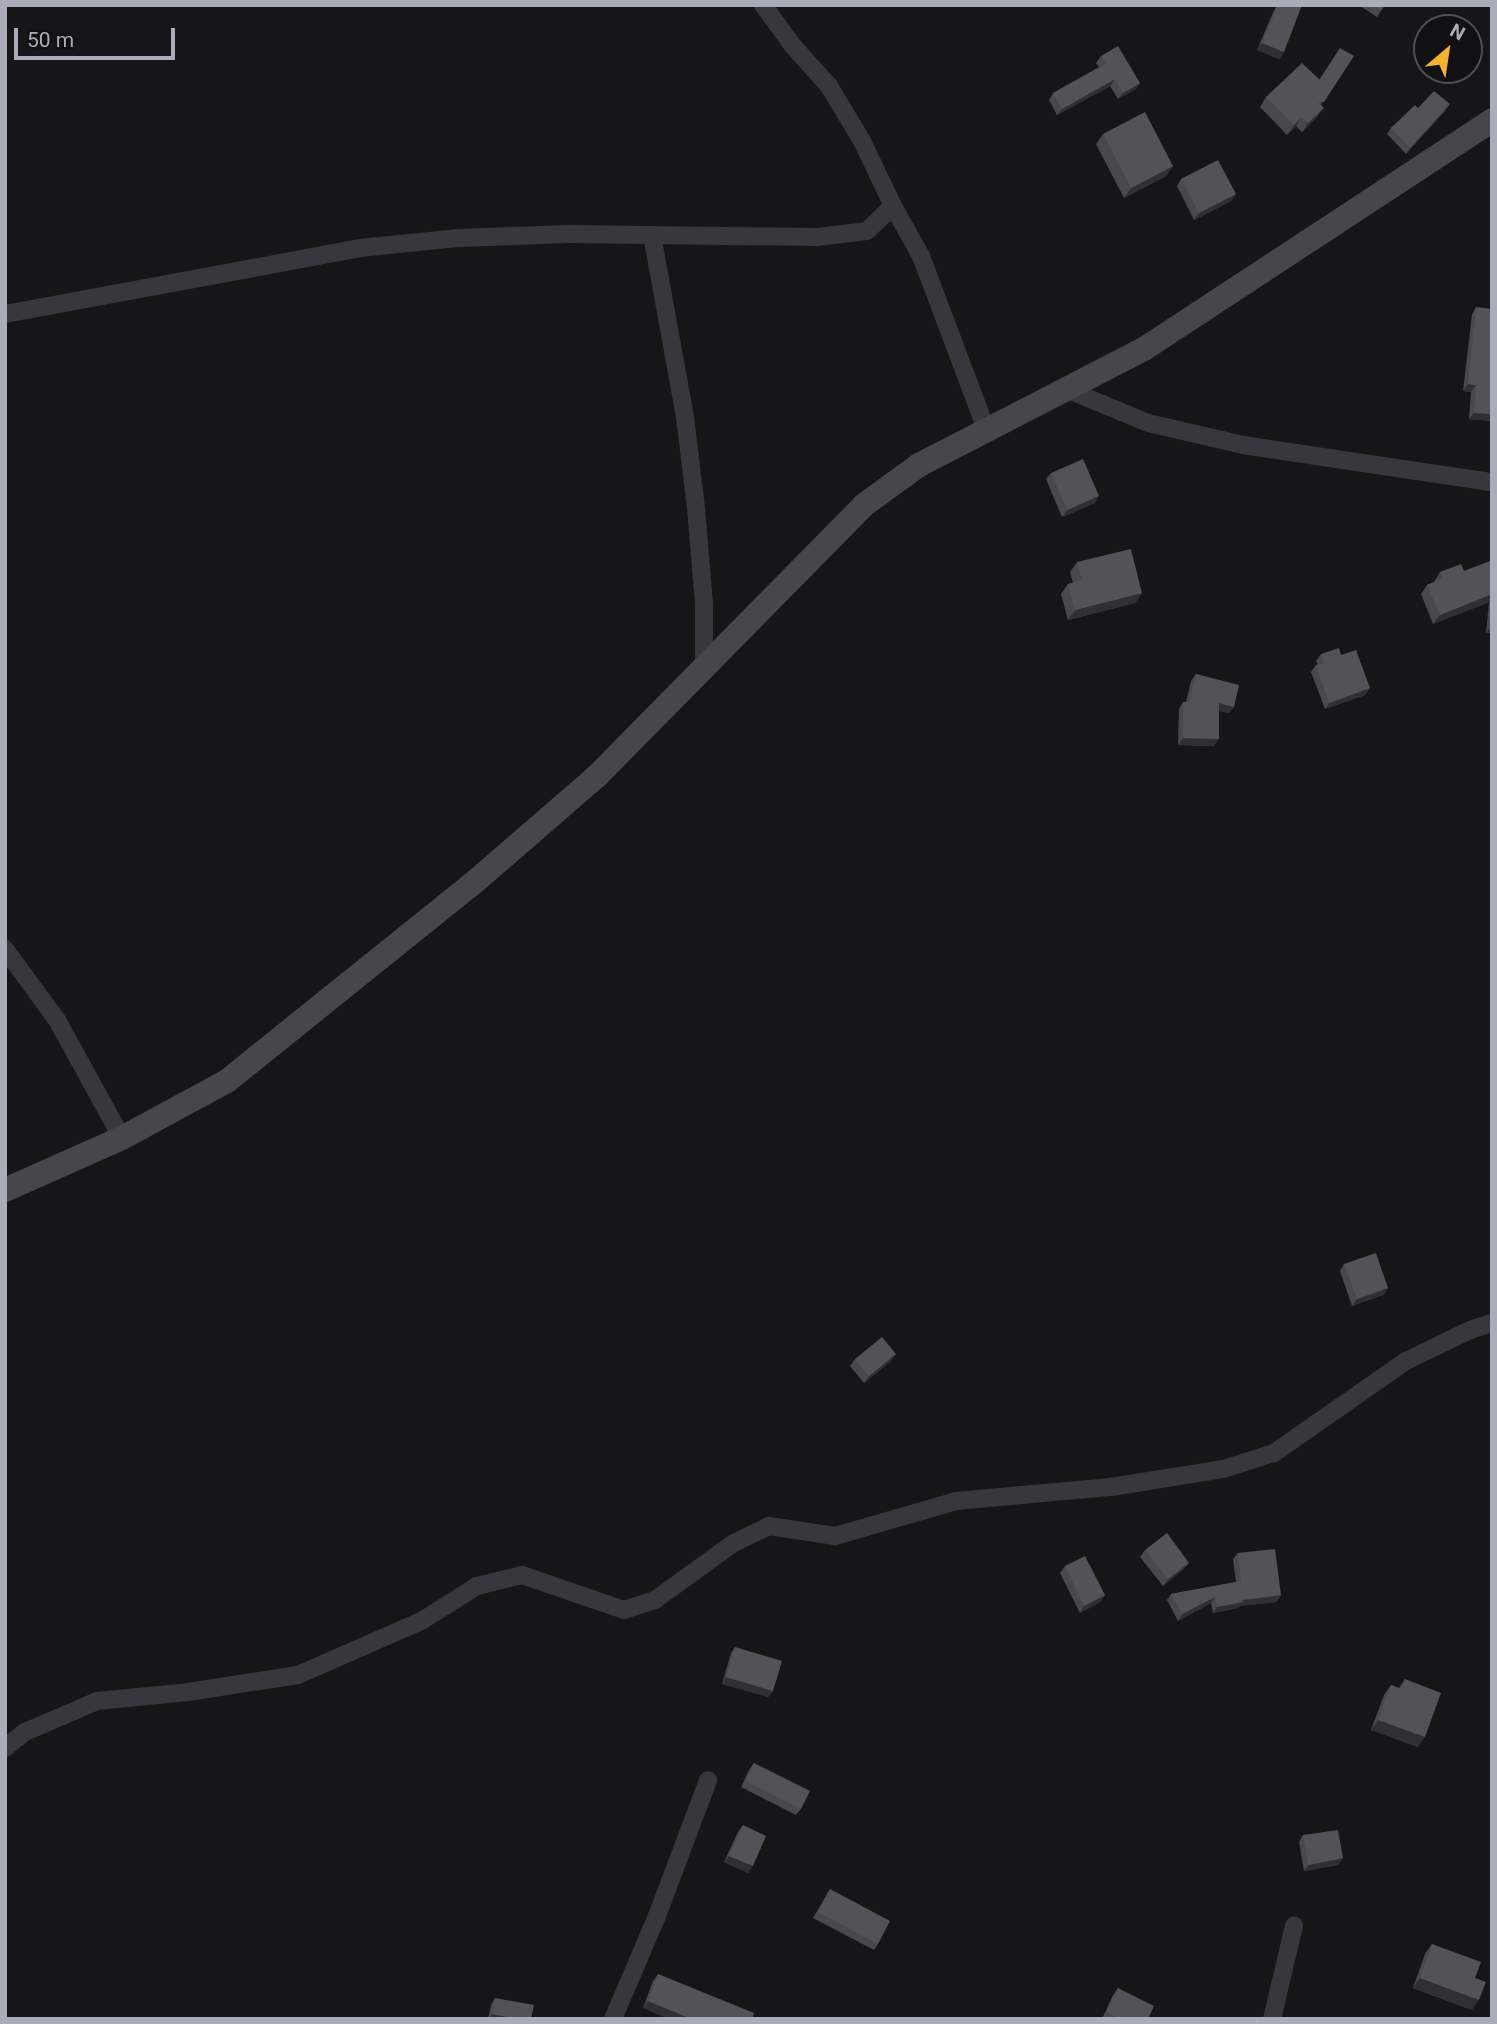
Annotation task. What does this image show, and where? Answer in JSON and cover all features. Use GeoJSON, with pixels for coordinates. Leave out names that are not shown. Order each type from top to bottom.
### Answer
{"type":"FeatureCollection","features":[{"type":"Feature","properties":{"kind":"main road"},"geometry":{"type":"LineString","coordinates":[[5,1190],[121,1138],[227,1081],[478,879],[597,776],[864,505],[919,465],[1144,349],[1492,120]]}},
{"type":"Feature","properties":{"kind":"street"},"geometry":{"type":"LineString","coordinates":[[763,5],[793,46],[829,86],[862,141],[892,206],[922,256],[987,432]]}},
{"type":"Feature","properties":{"kind":"street"},"geometry":{"type":"LineString","coordinates":[[5,314],[360,248],[460,238],[652,234],[817,237],[867,231],[892,206]]}},
{"type":"Feature","properties":{"kind":"street"},"geometry":{"type":"LineString","coordinates":[[652,234],[685,417],[696,508],[704,603],[704,670]]}},
{"type":"Feature","properties":{"kind":"street"},"geometry":{"type":"LineString","coordinates":[[1066,389],[1148,423],[1243,445],[1492,482]]}},
{"type":"Feature","properties":{"kind":"street"},"geometry":{"type":"LineString","coordinates":[[5,948],[57,1020],[121,1138]]}},
{"type":"Feature","properties":{"kind":"street"},"geometry":{"type":"LineString","coordinates":[[5,1748],[25,1732],[97,1700],[188,1692],[298,1675],[423,1620],[477,1586],[522,1575],[624,1609],[656,1600],[732,1544],[769,1526],[835,1536],[956,1501],[1111,1486],[1223,1469],[1274,1453],[1406,1361],[1470,1329],[1492,1323]]}},
{"type":"Feature","properties":{"kind":"street"},"geometry":{"type":"LineString","coordinates":[[613,2019],[657,1916],[708,1780]]}},
{"type":"Feature","properties":{"kind":"street"},"geometry":{"type":"LineString","coordinates":[[1272,2019],[1294,1926]]}},
{"type":"Feature","properties":{"kind":"building"},"geometry":{"type":"Polygon","coordinates":[[[1278,5],[1302,5],[1284,52],[1262,43],[1278,5]]]}},
{"type":"Feature","properties":{"kind":"building"},"geometry":{"type":"Polygon","coordinates":[[[1118,46],[1140,83],[1123,93],[1115,79],[1062,109],[1053,93],[1106,64],[1101,56],[1118,46]]]}},
{"type":"Feature","properties":{"kind":"building"},"geometry":{"type":"Polygon","coordinates":[[[1340,48],[1354,56],[1324,102],[1318,102],[1324,108],[1308,123],[1302,117],[1294,125],[1266,97],[1302,63],[1320,80],[1340,48]]]}},
{"type":"Feature","properties":{"kind":"building"},"geometry":{"type":"Polygon","coordinates":[[[1434,91],[1450,104],[1410,148],[1391,128],[1415,105],[1418,108],[1434,91]]]}},
{"type":"Feature","properties":{"kind":"building"},"geometry":{"type":"Polygon","coordinates":[[[1145,112],[1173,166],[1131,188],[1103,134],[1145,112]]]}},
{"type":"Feature","properties":{"kind":"building"},"geometry":{"type":"Polygon","coordinates":[[[1218,160],[1236,194],[1199,213],[1181,179],[1218,160]]]}},
{"type":"Feature","properties":{"kind":"building"},"geometry":{"type":"Polygon","coordinates":[[[1476,307],[1492,309],[1492,414],[1474,413],[1476,385],[1468,384],[1476,307]]]}},
{"type":"Feature","properties":{"kind":"building"},"geometry":{"type":"Polygon","coordinates":[[[1083,459],[1099,496],[1067,510],[1051,473],[1083,459]]]}},
{"type":"Feature","properties":{"kind":"building"},"geometry":{"type":"Polygon","coordinates":[[[1131,549],[1142,593],[1075,610],[1068,584],[1082,580],[1077,562],[1131,549]]]}},
{"type":"Feature","properties":{"kind":"building"},"geometry":{"type":"Polygon","coordinates":[[[1490,561],[1492,594],[1440,615],[1427,585],[1443,578],[1440,572],[1461,564],[1464,571],[1490,561]]]}},
{"type":"Feature","properties":{"kind":"building"},"geometry":{"type":"Polygon","coordinates":[[[1339,648],[1341,655],[1356,650],[1370,688],[1329,703],[1316,665],[1324,663],[1321,654],[1339,648]]]}},
{"type":"Feature","properties":{"kind":"building"},"geometry":{"type":"Polygon","coordinates":[[[1196,674],[1239,685],[1234,707],[1219,703],[1219,739],[1183,738],[1183,702],[1189,702],[1196,674]]]}},
{"type":"Feature","properties":{"kind":"building"},"geometry":{"type":"Polygon","coordinates":[[[1376,1253],[1388,1288],[1357,1299],[1344,1264],[1376,1253]]]}},
{"type":"Feature","properties":{"kind":"building"},"geometry":{"type":"Polygon","coordinates":[[[882,1337],[896,1354],[869,1376],[855,1359],[882,1337]]]}},
{"type":"Feature","properties":{"kind":"building"},"geometry":{"type":"Polygon","coordinates":[[[1167,1533],[1189,1563],[1168,1579],[1145,1550],[1167,1533]]]}},
{"type":"Feature","properties":{"kind":"building"},"geometry":{"type":"Polygon","coordinates":[[[1275,1549],[1281,1595],[1242,1600],[1243,1602],[1217,1607],[1215,1597],[1182,1614],[1171,1594],[1241,1581],[1238,1553],[1275,1549]]]}},
{"type":"Feature","properties":{"kind":"building"},"geometry":{"type":"Polygon","coordinates":[[[1085,1556],[1105,1595],[1084,1606],[1065,1566],[1085,1556]]]}},
{"type":"Feature","properties":{"kind":"building"},"geometry":{"type":"Polygon","coordinates":[[[735,1647],[782,1661],[773,1691],[726,1677],[735,1647]]]}},
{"type":"Feature","properties":{"kind":"building"},"geometry":{"type":"Polygon","coordinates":[[[1405,1679],[1441,1693],[1425,1737],[1378,1720],[1391,1685],[1401,1689],[1405,1679]]]}},
{"type":"Feature","properties":{"kind":"building"},"geometry":{"type":"Polygon","coordinates":[[[754,1763],[810,1791],[801,1809],[746,1781],[754,1763]]]}},
{"type":"Feature","properties":{"kind":"building"},"geometry":{"type":"Polygon","coordinates":[[[743,1825],[766,1836],[753,1866],[729,1856],[743,1825]]]}},
{"type":"Feature","properties":{"kind":"building"},"geometry":{"type":"Polygon","coordinates":[[[1338,1830],[1343,1858],[1308,1865],[1303,1835],[1338,1830]]]}},
{"type":"Feature","properties":{"kind":"building"},"geometry":{"type":"Polygon","coordinates":[[[830,1889],[890,1921],[878,1944],[818,1912],[830,1889]]]}},
{"type":"Feature","properties":{"kind":"building"},"geometry":{"type":"Polygon","coordinates":[[[1432,1944],[1481,1962],[1475,1978],[1486,1982],[1479,2000],[1420,1978],[1432,1944]]]}},
{"type":"Feature","properties":{"kind":"building"},"geometry":{"type":"Polygon","coordinates":[[[658,1974],[754,2013],[752,2019],[692,2019],[648,2001],[658,1974]]]}},
{"type":"Feature","properties":{"kind":"building"},"geometry":{"type":"Polygon","coordinates":[[[1118,1988],[1154,2006],[1148,2019],[1121,2019],[1106,2012],[1118,1988]]]}},
{"type":"Feature","properties":{"kind":"building"},"geometry":{"type":"Polygon","coordinates":[[[495,1998],[534,2005],[531,2019],[492,2014],[495,1998]]]}}]}
